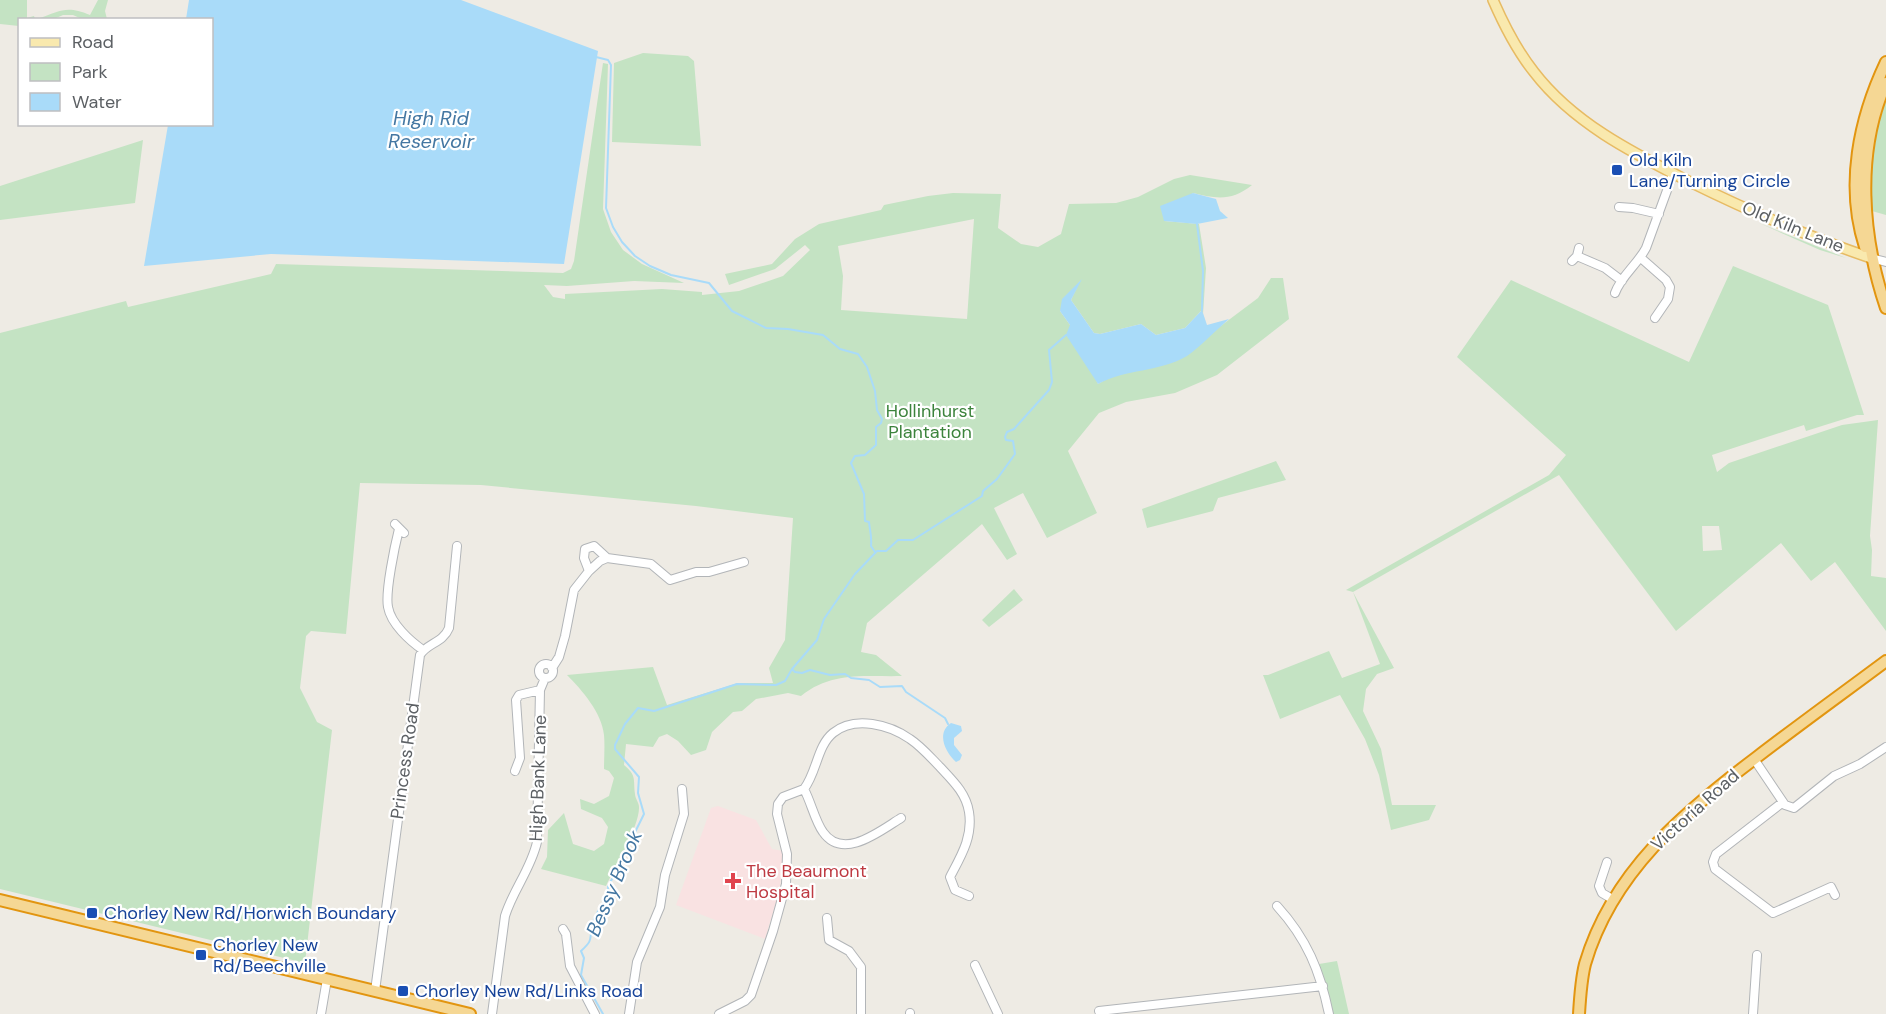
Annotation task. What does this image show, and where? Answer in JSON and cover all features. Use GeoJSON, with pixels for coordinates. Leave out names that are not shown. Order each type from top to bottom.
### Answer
{"type":"FeatureCollection","features":[{"type":"Feature","properties":{"kind":"highway"},"geometry":{"type":"LineString","coordinates":[[1886,62],[1868,104],[1861,132],[1856,192],[1860,227],[1886,308]]}},
{"type":"Feature","properties":{"kind":"highway"},"geometry":{"type":"LineString","coordinates":[[1871,258],[1866,210],[1866,165],[1876,109],[1886,83]]}},
{"type":"Feature","properties":{"kind":"highway","name":"Victoria Road"},"geometry":{"type":"LineString","coordinates":[[1579,1014],[1585,965],[1602,924],[1614,900],[1653,845],[1683,816],[1755,759],[1886,661]]}},
{"type":"Feature","properties":{"kind":"highway"},"geometry":{"type":"LineString","coordinates":[[0,900],[470,1014]]}},
{"type":"Feature","properties":{"kind":"main road","name":"Old Kiln Lane"},"geometry":{"type":"LineString","coordinates":[[1493,0],[1531,68],[1561,100],[1608,137],[1673,174],[1723,198],[1787,227],[1871,258]]}},
{"type":"Feature","properties":{"kind":"street"},"geometry":{"type":"LineString","coordinates":[[1615,293],[1622,280],[1641,258],[1673,174]]}},
{"type":"Feature","properties":{"kind":"street"},"geometry":{"type":"LineString","coordinates":[[1619,207],[1633,205],[1659,214]]}},
{"type":"Feature","properties":{"kind":"street"},"geometry":{"type":"LineString","coordinates":[[1576,255],[1605,268],[1622,280]]}},
{"type":"Feature","properties":{"kind":"street"},"geometry":{"type":"LineString","coordinates":[[1641,258],[1666,280],[1670,287],[1670,295],[1663,312],[1655,318]]}},
{"type":"Feature","properties":{"kind":"street","name":"Old Kiln Lane"},"geometry":{"type":"LineString","coordinates":[[1871,258],[1886,262]]}},
{"type":"Feature","properties":{"kind":"street"},"geometry":{"type":"LineString","coordinates":[[400,529],[393,555],[388,608],[396,623],[414,644],[423,650],[442,639],[449,628],[457,546]]}},
{"type":"Feature","properties":{"kind":"street"},"geometry":{"type":"LineString","coordinates":[[607,558],[594,546],[585,549],[584,558],[589,571],[607,558],[651,564],[670,580],[744,562]]}},
{"type":"Feature","properties":{"kind":"street","name":"High Bank Lane"},"geometry":{"type":"LineString","coordinates":[[492,1014],[505,916],[508,906],[534,859],[537,842],[540,690],[545,678],[551,676],[552,668],[559,657],[574,590],[589,571]]}},
{"type":"Feature","properties":{"kind":"street","name":"Princess Road"},"geometry":{"type":"LineString","coordinates":[[375,991],[420,655],[423,650]]}},
{"type":"Feature","properties":{"kind":"street","name":"High Bank Lane"},"geometry":{"type":"LineString","coordinates":[[545,678],[540,674],[540,667],[547,664],[552,668]]}},
{"type":"Feature","properties":{"kind":"street"},"geometry":{"type":"LineString","coordinates":[[515,771],[520,758],[516,700],[519,695],[526,692],[540,690]]}},
{"type":"Feature","properties":{"kind":"street"},"geometry":{"type":"LineString","coordinates":[[719,1014],[745,1001],[750,995],[773,931],[786,884],[787,854],[777,814],[777,804],[783,797],[804,789],[813,775],[826,741],[841,728],[858,723],[878,725],[898,732],[910,739],[957,785],[966,800],[970,817],[969,834],[964,851],[950,877],[955,890],[969,896]]}},
{"type":"Feature","properties":{"kind":"street"},"geometry":{"type":"LineString","coordinates":[[1755,759],[1787,807],[1797,807],[1834,776],[1860,764],[1886,747]]}},
{"type":"Feature","properties":{"kind":"street"},"geometry":{"type":"LineString","coordinates":[[629,1014],[637,962],[660,907],[665,875],[684,814],[682,789]]}},
{"type":"Feature","properties":{"kind":"street"},"geometry":{"type":"LineString","coordinates":[[804,789],[824,834],[840,843],[857,843],[901,818]]}},
{"type":"Feature","properties":{"kind":"street"},"geometry":{"type":"LineString","coordinates":[[1783,802],[1716,854],[1713,862],[1715,869],[1773,913],[1832,887],[1835,895]]}},
{"type":"Feature","properties":{"kind":"street"},"geometry":{"type":"LineString","coordinates":[[1608,862],[1599,886],[1602,893],[1614,900]]}},
{"type":"Feature","properties":{"kind":"street"},"geometry":{"type":"LineString","coordinates":[[1277,906],[1294,924],[1306,942],[1323,986],[1329,1014]]}},
{"type":"Feature","properties":{"kind":"street"},"geometry":{"type":"LineString","coordinates":[[827,918],[829,940],[849,951],[861,967],[861,1014]]}},
{"type":"Feature","properties":{"kind":"street"},"geometry":{"type":"LineString","coordinates":[[562,928],[566,934],[570,966],[595,1014]]}},
{"type":"Feature","properties":{"kind":"street"},"geometry":{"type":"LineString","coordinates":[[1753,1014],[1757,955]]}},
{"type":"Feature","properties":{"kind":"street"},"geometry":{"type":"LineString","coordinates":[[975,965],[998,1014]]}},
{"type":"Feature","properties":{"kind":"street"},"geometry":{"type":"LineString","coordinates":[[321,1014],[327,979]]}},
{"type":"Feature","properties":{"kind":"street"},"geometry":{"type":"LineString","coordinates":[[1100,1011],[1323,986]]}},
{"type":"Feature","properties":{"kind":"shaded area","name":"The Beaumont Hospital"},"geometry":{"type":"Polygon","coordinates":[[[718,806],[756,820],[772,849],[783,851],[780,889],[765,939],[676,905],[711,808],[718,806]]]}},
{"type":"Feature","properties":{"kind":"green space"},"geometry":{"type":"Polygon","coordinates":[[[0,0],[27,0],[27,18],[18,18],[18,26],[0,24],[0,0]]]}},
{"type":"Feature","properties":{"kind":"green space"},"geometry":{"type":"Polygon","coordinates":[[[98,0],[108,0],[105,11],[107,18],[80,18],[63,15],[56,18],[40,18],[69,10],[90,15],[98,0]]]}},
{"type":"Feature","properties":{"kind":"green space"},"geometry":{"type":"Polygon","coordinates":[[[643,53],[688,56],[694,61],[701,146],[612,142],[614,63],[643,53]]]}},
{"type":"Feature","properties":{"kind":"green space","name":"Hollinhurst Plantation"},"geometry":{"type":"Polygon","coordinates":[[[603,63],[608,64],[603,209],[611,232],[623,250],[642,264],[684,283],[634,281],[567,286],[544,285],[553,297],[565,299],[565,294],[662,289],[702,292],[702,295],[739,291],[783,276],[810,250],[805,245],[775,269],[729,285],[725,274],[772,264],[795,239],[819,224],[881,210],[884,205],[953,193],[1001,194],[998,228],[1021,244],[1038,247],[1061,234],[1069,204],[1116,203],[1138,197],[1174,179],[1190,175],[1252,185],[1238,194],[1224,197],[1193,193],[1164,221],[1199,224],[1206,268],[1203,314],[1201,311],[1185,328],[1156,335],[1141,324],[1100,334],[1094,333],[1071,300],[1080,281],[1060,311],[1070,325],[1098,384],[1112,376],[1165,364],[1187,355],[1210,334],[1258,298],[1271,278],[1283,278],[1289,319],[1217,375],[1175,393],[1126,402],[1099,413],[1068,451],[1097,513],[1047,538],[1023,493],[994,508],[1017,554],[1007,560],[982,524],[867,623],[861,652],[876,655],[902,676],[849,677],[825,682],[801,696],[788,693],[756,699],[742,711],[733,712],[712,732],[706,750],[691,755],[678,741],[667,734],[659,737],[653,747],[626,744],[624,765],[634,778],[635,796],[639,805],[638,815],[631,835],[606,886],[541,869],[547,857],[548,830],[564,813],[573,844],[594,851],[604,844],[608,827],[602,818],[581,809],[580,799],[594,804],[609,796],[614,778],[609,771],[604,769],[604,735],[599,718],[585,695],[567,675],[653,667],[667,705],[738,683],[773,683],[769,668],[785,640],[793,518],[481,485],[360,483],[346,634],[311,631],[306,636],[300,688],[317,722],[332,730],[305,963],[0,889],[0,333],[126,301],[128,307],[271,274],[276,264],[563,273],[571,269],[603,63]],[[974,219],[838,246],[843,276],[841,310],[967,319],[974,219]]]}},
{"type":"Feature","properties":{"kind":"green space"},"geometry":{"type":"Polygon","coordinates":[[[1886,95],[1886,215],[1872,211],[1872,167],[1886,95]]]}},
{"type":"Feature","properties":{"kind":"green space"},"geometry":{"type":"Polygon","coordinates":[[[143,140],[135,203],[0,220],[0,186],[143,140]]]}},
{"type":"Feature","properties":{"kind":"green space"},"geometry":{"type":"Polygon","coordinates":[[[1759,223],[1846,258],[1820,250],[1759,223]]]}},
{"type":"Feature","properties":{"kind":"green space"},"geometry":{"type":"Polygon","coordinates":[[[1733,266],[1828,305],[1864,415],[1857,415],[1806,431],[1804,425],[1712,455],[1717,472],[1729,463],[1842,425],[1878,420],[1870,536],[1871,576],[1886,578],[1886,631],[1835,562],[1811,581],[1781,543],[1676,631],[1559,475],[1353,592],[1346,590],[1549,475],[1566,455],[1457,357],[1511,280],[1689,362],[1733,266]],[[1702,526],[1703,551],[1722,550],[1719,526],[1702,526]]]}},
{"type":"Feature","properties":{"kind":"green space"},"geometry":{"type":"Polygon","coordinates":[[[1276,461],[1286,480],[1218,498],[1213,511],[1147,528],[1142,509],[1276,461]]]}},
{"type":"Feature","properties":{"kind":"green space"},"geometry":{"type":"Polygon","coordinates":[[[1014,589],[1023,600],[989,627],[982,620],[1014,589]]]}},
{"type":"Feature","properties":{"kind":"green space"},"geometry":{"type":"Polygon","coordinates":[[[1353,592],[1394,668],[1377,674],[1366,689],[1363,711],[1381,749],[1392,805],[1436,805],[1429,820],[1391,830],[1379,775],[1365,739],[1340,695],[1280,719],[1263,675],[1329,651],[1342,678],[1380,664],[1353,592]]]}},
{"type":"Feature","properties":{"kind":"green space"},"geometry":{"type":"Polygon","coordinates":[[[1337,961],[1349,1014],[1333,1014],[1319,964],[1337,961]]]}},
{"type":"Feature","properties":{"kind":"water","name":"High Rid Reservoir"},"geometry":{"type":"Polygon","coordinates":[[[189,0],[461,0],[598,51],[564,264],[271,254],[144,266],[168,126],[213,126],[213,18],[186,18],[189,0]]]}},
{"type":"Feature","properties":{"kind":"water"},"geometry":{"type":"Polygon","coordinates":[[[1193,193],[1216,199],[1220,211],[1228,218],[1197,224],[1164,221],[1160,206],[1193,193]]]}},
{"type":"Feature","properties":{"kind":"water"},"geometry":{"type":"Polygon","coordinates":[[[1082,279],[1071,300],[1094,333],[1100,334],[1141,324],[1156,335],[1185,328],[1202,310],[1207,325],[1229,319],[1197,348],[1177,361],[1108,379],[1098,384],[1066,335],[1070,325],[1060,311],[1062,299],[1082,279]]]}},
{"type":"Feature","properties":{"kind":"water"},"geometry":{"type":"Polygon","coordinates":[[[951,723],[961,726],[962,731],[954,738],[954,745],[962,755],[956,762],[948,753],[943,737],[946,727],[951,723]]]}},
{"type":"Feature","properties":{"kind":"waterway"},"geometry":{"type":"LineString","coordinates":[[596,57],[608,60],[611,65],[606,208],[622,242],[635,256],[650,266],[671,275],[709,283],[732,311],[766,328],[823,335],[840,349],[858,354],[867,367],[875,391],[877,410],[882,419],[876,427],[876,445],[865,455],[855,456],[851,463],[864,494],[865,521],[869,522],[871,546],[875,552]]}},
{"type":"Feature","properties":{"kind":"waterway"},"geometry":{"type":"LineString","coordinates":[[1197,224],[1203,271],[1202,310]]}},
{"type":"Feature","properties":{"kind":"waterway","name":"Bessy Brook"},"geometry":{"type":"LineString","coordinates":[[603,1014],[581,975],[584,958],[581,951],[589,942],[595,918],[609,896],[608,887],[644,814],[638,793],[639,777],[615,749],[625,724],[638,708],[654,711],[737,684],[776,685],[785,681],[792,669],[817,640],[824,619],[855,574],[877,551],[886,551],[898,540],[913,540],[982,496],[983,491],[997,479],[1015,454],[1013,441],[1006,440],[1007,432],[1014,429],[1049,390],[1052,382],[1049,350],[1066,335]]}},
{"type":"Feature","properties":{"kind":"waterway"},"geometry":{"type":"LineString","coordinates":[[792,669],[802,673],[810,670],[830,675],[845,674],[851,678],[869,680],[880,687],[902,686],[906,692],[945,718],[948,724]]}},
{"type":"Feature","properties":{"kind":"place","name":"Old Kiln Lane/Turning Circle"},"geometry":{"type":"Point","coordinates":[1617,170]}},
{"type":"Feature","properties":{"kind":"place","name":"The Beaumont Hospital"},"geometry":{"type":"Point","coordinates":[733,881]}},
{"type":"Feature","properties":{"kind":"place","name":"Chorley New Rd/Horwich Boundary"},"geometry":{"type":"Point","coordinates":[92,913]}},
{"type":"Feature","properties":{"kind":"place","name":"Chorley New Rd/Beechville"},"geometry":{"type":"Point","coordinates":[201,955]}},
{"type":"Feature","properties":{"kind":"place","name":"Chorley New Rd/Links Road"},"geometry":{"type":"Point","coordinates":[403,991]}}]}
